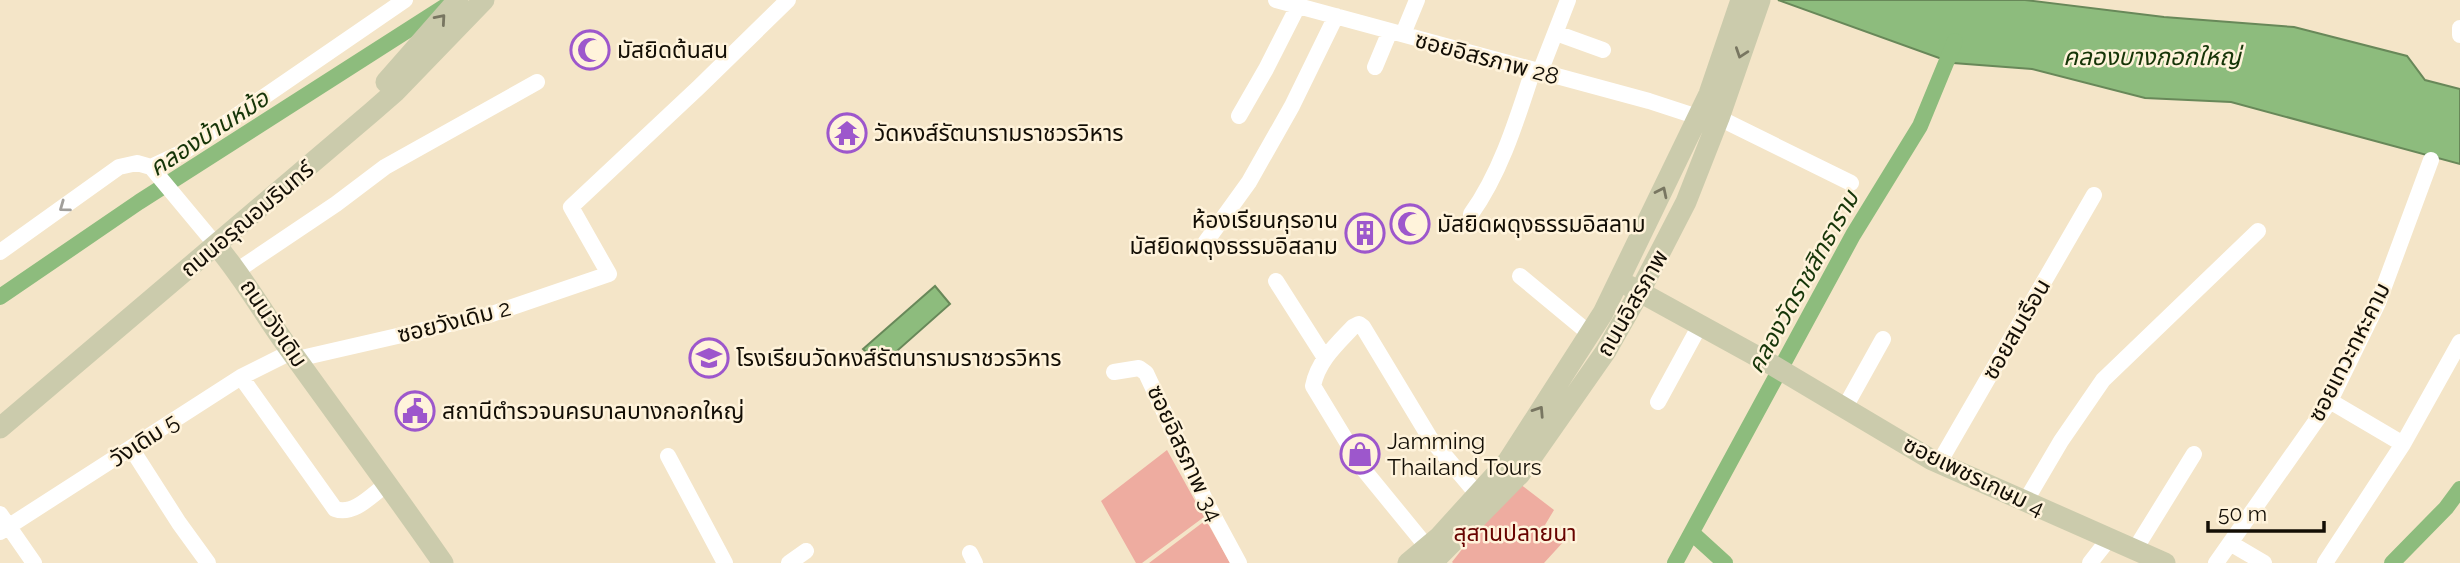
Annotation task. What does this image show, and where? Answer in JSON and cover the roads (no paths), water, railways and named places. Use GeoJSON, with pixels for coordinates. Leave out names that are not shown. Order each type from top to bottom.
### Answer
{"type":"FeatureCollection","features":[{"type":"Feature","properties":{"kind":"main road"},"geometry":{"type":"LineString","coordinates":[[458,0],[378,91],[372,112],[392,109],[502,0]]}},
{"type":"Feature","properties":{"kind":"main road","name":"ถนนอรุณอมรินทร์"},"geometry":{"type":"LineString","coordinates":[[0,428],[372,112],[416,71],[484,0]]}},
{"type":"Feature","properties":{"kind":"main road"},"geometry":{"type":"LineString","coordinates":[[1408,563],[1433,558],[1439,537],[1507,461],[1603,313],[1712,109],[1741,0]]}},
{"type":"Feature","properties":{"kind":"main road","name":"ถนนอิสรภาพ"},"geometry":{"type":"LineString","coordinates":[[1433,558],[1520,474],[1606,351],[1686,202],[1712,109],[1760,0]]}},
{"type":"Feature","properties":{"kind":"main road","name":"ถนนวังเดิม"},"geometry":{"type":"LineString","coordinates":[[216,245],[238,270],[294,355],[443,563]]}},
{"type":"Feature","properties":{"kind":"main road","name":"ซอยเพชรเกษม 4"},"geometry":{"type":"LineString","coordinates":[[1619,279],[1639,293],[1769,363],[1938,463],[2165,563]]}},
{"type":"Feature","properties":{"kind":"street"},"geometry":{"type":"LineString","coordinates":[[0,252],[119,167],[136,163],[156,173],[405,0]]}},
{"type":"Feature","properties":{"kind":"street","name":"ซอยวังเดิม 2"},"geometry":{"type":"LineString","coordinates":[[294,355],[489,315],[609,274],[571,207],[788,0]]}},
{"type":"Feature","properties":{"kind":"street","name":"ซอยอิสรภาพ 28"},"geometry":{"type":"LineString","coordinates":[[1276,0],[1309,5],[1336,16],[1396,33],[1649,101],[1712,109],[1851,183]]}},
{"type":"Feature","properties":{"kind":"street"},"geometry":{"type":"LineString","coordinates":[[1375,67],[1417,0]]}},
{"type":"Feature","properties":{"kind":"street"},"geometry":{"type":"LineString","coordinates":[[1471,214],[1481,200],[1514,128],[1536,71],[1556,33],[1569,0]]}},
{"type":"Feature","properties":{"kind":"street"},"geometry":{"type":"LineString","coordinates":[[1239,116],[1266,69],[1309,5]]}},
{"type":"Feature","properties":{"kind":"street"},"geometry":{"type":"LineString","coordinates":[[1205,243],[1249,183],[1292,106],[1336,16]]}},
{"type":"Feature","properties":{"kind":"street"},"geometry":{"type":"LineString","coordinates":[[2460,28],[2460,35]]}},
{"type":"Feature","properties":{"kind":"street"},"geometry":{"type":"LineString","coordinates":[[1556,33],[1603,50]]}},
{"type":"Feature","properties":{"kind":"street"},"geometry":{"type":"LineString","coordinates":[[238,270],[385,167],[537,82]]}},
{"type":"Feature","properties":{"kind":"street","name":"ซอยเทวะทหะคาม"},"geometry":{"type":"LineString","coordinates":[[2216,563],[2330,401],[2378,303],[2431,160]]}},
{"type":"Feature","properties":{"kind":"street","name":"ถนนวังเดิม"},"geometry":{"type":"LineString","coordinates":[[156,173],[216,245]]}},
{"type":"Feature","properties":{"kind":"street","name":"ซอยสมเรือน"},"geometry":{"type":"LineString","coordinates":[[1938,463],[2094,195]]}},
{"type":"Feature","properties":{"kind":"street"},"geometry":{"type":"LineString","coordinates":[[2025,502],[2061,441],[2103,380],[2258,231]]}},
{"type":"Feature","properties":{"kind":"street"},"geometry":{"type":"LineString","coordinates":[[1520,276],[1590,334]]}},
{"type":"Feature","properties":{"kind":"street"},"geometry":{"type":"LineString","coordinates":[[1276,281],[1325,358]]}},
{"type":"Feature","properties":{"kind":"street"},"geometry":{"type":"LineString","coordinates":[[1433,558],[1364,470],[1313,386],[1315,373],[1325,358],[1353,327],[1359,324],[1430,438],[1477,494]]}},
{"type":"Feature","properties":{"kind":"street"},"geometry":{"type":"LineString","coordinates":[[1658,402],[1700,325]]}},
{"type":"Feature","properties":{"kind":"street"},"geometry":{"type":"LineString","coordinates":[[1844,409],[1883,339]]}},
{"type":"Feature","properties":{"kind":"street"},"geometry":{"type":"LineString","coordinates":[[2325,563],[2403,444],[2460,342]]}},
{"type":"Feature","properties":{"kind":"street","name":"วังเดิม 5"},"geometry":{"type":"LineString","coordinates":[[3,524],[240,377],[294,355]]}},
{"type":"Feature","properties":{"kind":"street","name":"ซอยอิสรภาพ 34"},"geometry":{"type":"LineString","coordinates":[[1114,372],[1139,368],[1146,373],[1207,504],[1239,563]]}},
{"type":"Feature","properties":{"kind":"street"},"geometry":{"type":"LineString","coordinates":[[240,377],[335,509],[342,512],[352,510],[388,483]]}},
{"type":"Feature","properties":{"kind":"street"},"geometry":{"type":"LineString","coordinates":[[2330,401],[2403,444]]}},
{"type":"Feature","properties":{"kind":"street"},"geometry":{"type":"LineString","coordinates":[[131,447],[203,562]]}},
{"type":"Feature","properties":{"kind":"street"},"geometry":{"type":"LineString","coordinates":[[2134,551],[2194,454]]}},
{"type":"Feature","properties":{"kind":"street"},"geometry":{"type":"LineString","coordinates":[[668,456],[725,563]]}},
{"type":"Feature","properties":{"kind":"street"},"geometry":{"type":"LineString","coordinates":[[3,524],[34,563]]}},
{"type":"Feature","properties":{"kind":"street"},"geometry":{"type":"LineString","coordinates":[[2090,563],[2108,540]]}},
{"type":"Feature","properties":{"kind":"street"},"geometry":{"type":"LineString","coordinates":[[2230,542],[2264,563]]}},
{"type":"Feature","properties":{"kind":"street"},"geometry":{"type":"LineString","coordinates":[[789,563],[806,551]]}},
{"type":"Feature","properties":{"kind":"water","name":"คลองบางกอกใหญ่"},"geometry":{"type":"Polygon","coordinates":[[[1778,0],[2025,0],[2164,17],[2294,27],[2407,56],[2425,80],[2460,89],[2460,164],[2231,102],[2145,98],[2032,69],[1953,63],[1778,0]]]}},
{"type":"Feature","properties":{"kind":"water"},"geometry":{"type":"Polygon","coordinates":[[[935,286],[950,304],[880,366],[863,349],[935,286]]]}},
{"type":"Feature","properties":{"kind":"waterway","name":"คลองบ้านหม้อ"},"geometry":{"type":"LineString","coordinates":[[0,297],[139,202],[444,7]]}},
{"type":"Feature","properties":{"kind":"waterway","name":"คลองวัดราชสิทธาราม"},"geometry":{"type":"LineString","coordinates":[[1675,563],[1853,235],[1920,126],[1955,41]]}},
{"type":"Feature","properties":{"kind":"waterway"},"geometry":{"type":"LineString","coordinates":[[2392,563],[2446,508],[2460,489]]}},
{"type":"Feature","properties":{"kind":"waterway"},"geometry":{"type":"LineString","coordinates":[[1692,533],[1725,563]]}},
{"type":"Feature","properties":{"kind":"place","name":"มัสยิดต้นสน"},"geometry":{"type":"Point","coordinates":[590,50]}},
{"type":"Feature","properties":{"kind":"place","name":"วัดหงส์รัตนารามราชวรวิหาร"},"geometry":{"type":"Point","coordinates":[847,133]}},
{"type":"Feature","properties":{"kind":"place","name":"มัสยิดผดุงธรรมอิสลาม"},"geometry":{"type":"Point","coordinates":[1410,224]}},
{"type":"Feature","properties":{"kind":"place","name":"ห้องเรียนกุรอาน มัสยิดผดุงธรรมอิสลาม"},"geometry":{"type":"Point","coordinates":[1365,233]}},
{"type":"Feature","properties":{"kind":"place","name":"โรงเรียนวัดหงส์รัตนารามราชวรวิหาร"},"geometry":{"type":"Point","coordinates":[709,358]}},
{"type":"Feature","properties":{"kind":"place","name":"สถานีตำรวจนครบาลบางกอกใหญ่"},"geometry":{"type":"Point","coordinates":[415,411]}},
{"type":"Feature","properties":{"kind":"place","name":"Jamming Thailand Tours"},"geometry":{"type":"Point","coordinates":[1360,454]}},
{"type":"Feature","properties":{"kind":"park label","name":"สุสานปลายนา"},"geometry":{"type":"Point","coordinates":[1515,533]}}]}
